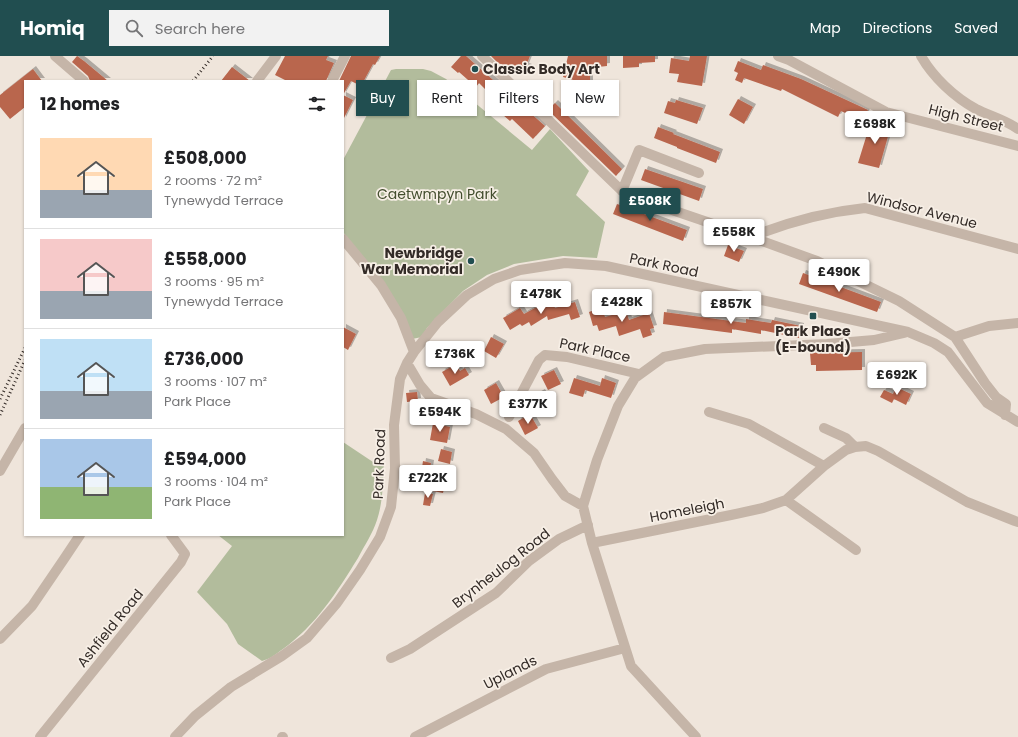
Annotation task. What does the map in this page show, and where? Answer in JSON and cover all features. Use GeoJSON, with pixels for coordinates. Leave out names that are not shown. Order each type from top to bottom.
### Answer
{"type":"FeatureCollection","features":[{"type":"Feature","properties":{"kind":"street"},"geometry":{"type":"LineString","coordinates":[[55,56],[83,80]]}},
{"type":"Feature","properties":{"kind":"street"},"geometry":{"type":"LineString","coordinates":[[258,80],[276,56]]}},
{"type":"Feature","properties":{"kind":"street"},"geometry":{"type":"LineString","coordinates":[[333,80],[345,56]]}},
{"type":"Feature","properties":{"kind":"street"},"geometry":{"type":"LineString","coordinates":[[482,56],[622,191],[634,197],[817,261],[899,301],[955,337],[985,383],[996,397],[1006,404],[1005,415]]}},
{"type":"Feature","properties":{"kind":"street","name":"High Street"},"geometry":{"type":"LineString","coordinates":[[778,56],[789,60],[886,112],[1018,146]]}},
{"type":"Feature","properties":{"kind":"street"},"geometry":{"type":"LineString","coordinates":[[920,56],[926,65],[949,89],[975,108],[1018,128]]}},
{"type":"Feature","properties":{"kind":"street"},"geometry":{"type":"LineString","coordinates":[[622,191],[639,150],[699,173]]}},
{"type":"Feature","properties":{"kind":"street","name":"Windsor Avenue"},"geometry":{"type":"LineString","coordinates":[[751,237],[779,226],[841,210],[865,208],[1018,249]]}},
{"type":"Feature","properties":{"kind":"street"},"geometry":{"type":"LineString","coordinates":[[344,240],[381,285],[401,318],[414,352]]}},
{"type":"Feature","properties":{"kind":"street","name":"Park Road"},"geometry":{"type":"LineString","coordinates":[[175,737],[195,716],[231,687],[282,656],[307,638],[337,604],[380,537],[391,506],[395,468],[394,425],[400,379],[407,364],[414,352],[450,310],[467,295],[494,279],[520,270],[565,263],[606,266],[908,332],[934,343],[948,352],[987,403],[1018,422]]}},
{"type":"Feature","properties":{"kind":"street"},"geometry":{"type":"LineString","coordinates":[[955,337],[989,326],[1018,323]]}},
{"type":"Feature","properties":{"kind":"street"},"geometry":{"type":"LineString","coordinates":[[696,737],[631,666],[592,543],[583,506],[597,460],[618,406],[635,378],[664,357],[705,349],[827,344],[874,340],[908,332]]}},
{"type":"Feature","properties":{"kind":"street","name":"Park Place"},"geometry":{"type":"LineString","coordinates":[[509,417],[539,360],[545,355],[567,357],[639,374]]}},
{"type":"Feature","properties":{"kind":"street"},"geometry":{"type":"LineString","coordinates":[[407,364],[420,385],[431,398],[476,414],[506,429],[534,453],[566,496],[583,506]]}},
{"type":"Feature","properties":{"kind":"street"},"geometry":{"type":"LineString","coordinates":[[710,412],[749,424],[824,466]]}},
{"type":"Feature","properties":{"kind":"street"},"geometry":{"type":"LineString","coordinates":[[824,428],[846,438],[855,447],[866,446],[878,451],[967,502],[1018,522]]}},
{"type":"Feature","properties":{"kind":"street"},"geometry":{"type":"LineString","coordinates":[[0,471],[24,430]]}},
{"type":"Feature","properties":{"kind":"street","name":"Homeleigh"},"geometry":{"type":"LineString","coordinates":[[592,543],[763,508],[786,500],[824,466],[846,450],[855,447]]}},
{"type":"Feature","properties":{"kind":"street"},"geometry":{"type":"LineString","coordinates":[[786,500],[856,550]]}},
{"type":"Feature","properties":{"kind":"street","name":"Brynheulog Road"},"geometry":{"type":"LineString","coordinates":[[391,658],[410,649],[452,623],[496,593],[529,561],[559,539],[588,525]]}},
{"type":"Feature","properties":{"kind":"street"},"geometry":{"type":"LineString","coordinates":[[0,639],[32,606],[79,536]]}},
{"type":"Feature","properties":{"kind":"street","name":"Ashfield Road"},"geometry":{"type":"LineString","coordinates":[[40,737],[181,562],[185,554],[172,536]]}},
{"type":"Feature","properties":{"kind":"street","name":"Uplands"},"geometry":{"type":"LineString","coordinates":[[415,737],[546,669],[625,648]]}},
{"type":"Feature","properties":{"kind":"green space","name":"Caetwmpyn Park"},"geometry":{"type":"Polygon","coordinates":[[[423,69],[431,71],[447,80],[417,80],[417,116],[477,116],[477,105],[485,111],[485,116],[491,116],[532,150],[550,129],[589,171],[576,195],[605,222],[597,258],[563,256],[514,264],[487,275],[463,291],[427,328],[422,337],[412,339],[362,257],[344,233],[344,158],[366,116],[409,116],[409,80],[386,80],[391,70],[423,69]]]}},
{"type":"Feature","properties":{"kind":"green space"},"geometry":{"type":"Polygon","coordinates":[[[344,443],[373,462],[384,463],[382,499],[379,513],[368,539],[350,571],[316,619],[295,640],[270,658],[262,661],[238,644],[227,624],[197,592],[232,546],[219,536],[344,536],[344,443]]]}},
{"type":"Feature","properties":{"kind":"building"},"geometry":{"type":"Polygon","coordinates":[[[77,56],[107,80],[90,80],[88,76],[72,62],[77,56]]]}},
{"type":"Feature","properties":{"kind":"building"},"geometry":{"type":"Polygon","coordinates":[[[285,56],[328,56],[326,60],[334,63],[326,80],[285,80],[275,75],[285,56]]]}},
{"type":"Feature","properties":{"kind":"building"},"geometry":{"type":"Polygon","coordinates":[[[351,56],[380,56],[375,65],[373,64],[364,80],[356,80],[356,84],[351,81],[344,93],[344,80],[339,80],[351,56]]]}},
{"type":"Feature","properties":{"kind":"building"},"geometry":{"type":"Polygon","coordinates":[[[461,56],[466,56],[493,80],[485,80],[485,89],[479,83],[477,86],[477,80],[468,80],[451,67],[461,56]]]}},
{"type":"Feature","properties":{"kind":"building"},"geometry":{"type":"Polygon","coordinates":[[[491,56],[530,56],[526,66],[529,67],[526,74],[498,63],[491,56]]]}},
{"type":"Feature","properties":{"kind":"building"},"geometry":{"type":"Polygon","coordinates":[[[568,56],[607,56],[607,66],[598,67],[598,70],[590,70],[590,80],[573,80],[563,77],[568,56]]]}},
{"type":"Feature","properties":{"kind":"building"},"geometry":{"type":"Polygon","coordinates":[[[623,56],[655,56],[655,62],[639,63],[639,67],[623,68],[623,56]]]}},
{"type":"Feature","properties":{"kind":"building"},"geometry":{"type":"Polygon","coordinates":[[[690,56],[707,56],[702,86],[677,82],[679,74],[669,73],[671,58],[689,61],[690,56]]]}},
{"type":"Feature","properties":{"kind":"building"},"geometry":{"type":"Polygon","coordinates":[[[738,61],[761,70],[763,65],[801,79],[868,110],[862,121],[841,111],[838,117],[782,89],[781,91],[744,78],[742,83],[735,80],[738,73],[734,71],[738,61]]]}},
{"type":"Feature","properties":{"kind":"building"},"geometry":{"type":"Polygon","coordinates":[[[232,67],[249,80],[222,80],[232,67]]]}},
{"type":"Feature","properties":{"kind":"building"},"geometry":{"type":"Polygon","coordinates":[[[33,69],[41,80],[24,80],[24,108],[10,119],[0,107],[0,95],[33,69]]]}},
{"type":"Feature","properties":{"kind":"building"},"geometry":{"type":"Polygon","coordinates":[[[344,96],[353,100],[344,118],[344,96]]]}},
{"type":"Feature","properties":{"kind":"building"},"geometry":{"type":"Polygon","coordinates":[[[738,99],[753,107],[744,124],[729,115],[738,99]]]}},
{"type":"Feature","properties":{"kind":"building"},"geometry":{"type":"Polygon","coordinates":[[[676,100],[703,108],[697,124],[664,113],[668,101],[675,103],[676,100]]]}},
{"type":"Feature","properties":{"kind":"building"},"geometry":{"type":"Polygon","coordinates":[[[555,103],[561,109],[561,116],[568,116],[622,169],[616,176],[553,115],[553,105],[555,103]]]}},
{"type":"Feature","properties":{"kind":"building"},"geometry":{"type":"Polygon","coordinates":[[[504,116],[534,116],[545,126],[533,139],[512,119],[510,121],[504,116]]]}},
{"type":"Feature","properties":{"kind":"building"},"geometry":{"type":"Polygon","coordinates":[[[871,121],[891,126],[879,168],[858,163],[871,121]]]}},
{"type":"Feature","properties":{"kind":"building"},"geometry":{"type":"Polygon","coordinates":[[[658,127],[720,152],[716,163],[654,138],[658,127]]]}},
{"type":"Feature","properties":{"kind":"building"},"geometry":{"type":"Polygon","coordinates":[[[645,169],[703,189],[699,201],[641,180],[645,169]]]}},
{"type":"Feature","properties":{"kind":"building"},"geometry":{"type":"Polygon","coordinates":[[[617,204],[687,230],[683,241],[613,214],[617,204]]]}},
{"type":"Feature","properties":{"kind":"building"},"geometry":{"type":"Polygon","coordinates":[[[728,245],[744,251],[739,262],[724,256],[728,245]]]}},
{"type":"Feature","properties":{"kind":"building"},"geometry":{"type":"Polygon","coordinates":[[[803,273],[881,302],[877,312],[799,284],[803,273]]]}},
{"type":"Feature","properties":{"kind":"building"},"geometry":{"type":"Polygon","coordinates":[[[553,302],[555,308],[575,302],[580,317],[571,320],[569,314],[548,320],[547,316],[531,326],[529,322],[522,326],[520,324],[510,330],[503,318],[520,308],[524,314],[535,308],[553,302]]]}},
{"type":"Feature","properties":{"kind":"building"},"geometry":{"type":"Polygon","coordinates":[[[602,307],[605,317],[626,311],[629,320],[649,313],[654,328],[650,329],[652,335],[643,338],[640,329],[619,336],[616,326],[599,331],[597,325],[593,326],[589,312],[602,307]]]}},
{"type":"Feature","properties":{"kind":"building"},"geometry":{"type":"Polygon","coordinates":[[[664,312],[746,323],[746,319],[771,323],[772,320],[801,326],[799,338],[761,330],[761,334],[732,329],[732,333],[663,324],[664,312]]]}},
{"type":"Feature","properties":{"kind":"building"},"geometry":{"type":"Polygon","coordinates":[[[344,328],[356,334],[348,350],[344,348],[344,328]]]}},
{"type":"Feature","properties":{"kind":"building"},"geometry":{"type":"Polygon","coordinates":[[[491,337],[504,344],[496,358],[484,351],[491,337]]]}},
{"type":"Feature","properties":{"kind":"building"},"geometry":{"type":"Polygon","coordinates":[[[862,352],[862,370],[816,371],[816,365],[811,365],[810,353],[862,352]]]}},
{"type":"Feature","properties":{"kind":"building"},"geometry":{"type":"Polygon","coordinates":[[[456,364],[460,371],[465,368],[469,375],[450,386],[442,372],[456,364]]]}},
{"type":"Feature","properties":{"kind":"building"},"geometry":{"type":"Polygon","coordinates":[[[554,370],[561,384],[548,390],[541,376],[554,370]]]}},
{"type":"Feature","properties":{"kind":"building"},"geometry":{"type":"Polygon","coordinates":[[[574,378],[600,386],[602,378],[616,383],[611,398],[585,390],[583,397],[569,393],[574,378]]]}},
{"type":"Feature","properties":{"kind":"building"},"geometry":{"type":"Polygon","coordinates":[[[496,383],[504,397],[491,404],[484,390],[496,383]]]}},
{"type":"Feature","properties":{"kind":"building"},"geometry":{"type":"Polygon","coordinates":[[[896,387],[911,394],[906,405],[894,399],[892,403],[880,397],[884,390],[893,394],[896,387]]]}},
{"type":"Feature","properties":{"kind":"building"},"geometry":{"type":"Polygon","coordinates":[[[417,392],[418,401],[407,402],[406,393],[417,392]]]}},
{"type":"Feature","properties":{"kind":"building"},"geometry":{"type":"Polygon","coordinates":[[[542,392],[550,406],[537,413],[529,399],[542,392]]]}},
{"type":"Feature","properties":{"kind":"building"},"geometry":{"type":"Polygon","coordinates":[[[530,414],[538,428],[525,435],[518,421],[530,414]]]}},
{"type":"Feature","properties":{"kind":"building"},"geometry":{"type":"Polygon","coordinates":[[[433,423],[450,427],[447,443],[430,440],[433,423]]]}},
{"type":"Feature","properties":{"kind":"building"},"geometry":{"type":"Polygon","coordinates":[[[441,449],[452,452],[450,464],[438,461],[441,449]]]}},
{"type":"Feature","properties":{"kind":"building"},"geometry":{"type":"Polygon","coordinates":[[[423,461],[431,463],[429,476],[421,474],[423,461]]]}},
{"type":"Feature","properties":{"kind":"building"},"geometry":{"type":"Polygon","coordinates":[[[435,482],[445,484],[443,493],[433,491],[435,482]]]}},
{"type":"Feature","properties":{"kind":"building"},"geometry":{"type":"Polygon","coordinates":[[[425,493],[433,494],[430,506],[423,505],[425,493]]]}},
{"type":"Feature","properties":{"kind":"railway"},"geometry":{"type":"LineString","coordinates":[[194,80],[213,56]]}},
{"type":"Feature","properties":{"kind":"railway"},"geometry":{"type":"LineString","coordinates":[[0,399],[24,350]]}},
{"type":"Feature","properties":{"kind":"railway"},"geometry":{"type":"LineString","coordinates":[[0,415],[24,362]]}},
{"type":"Feature","properties":{"kind":"place","name":"Classic Body Art"},"geometry":{"type":"Point","coordinates":[475,69]}},
{"type":"Feature","properties":{"kind":"place","name":"Newbridge War Memorial"},"geometry":{"type":"Point","coordinates":[471,261]}},
{"type":"Feature","properties":{"kind":"place","name":"Park Place (E-bound)"},"geometry":{"type":"Point","coordinates":[813,316]}}]}
